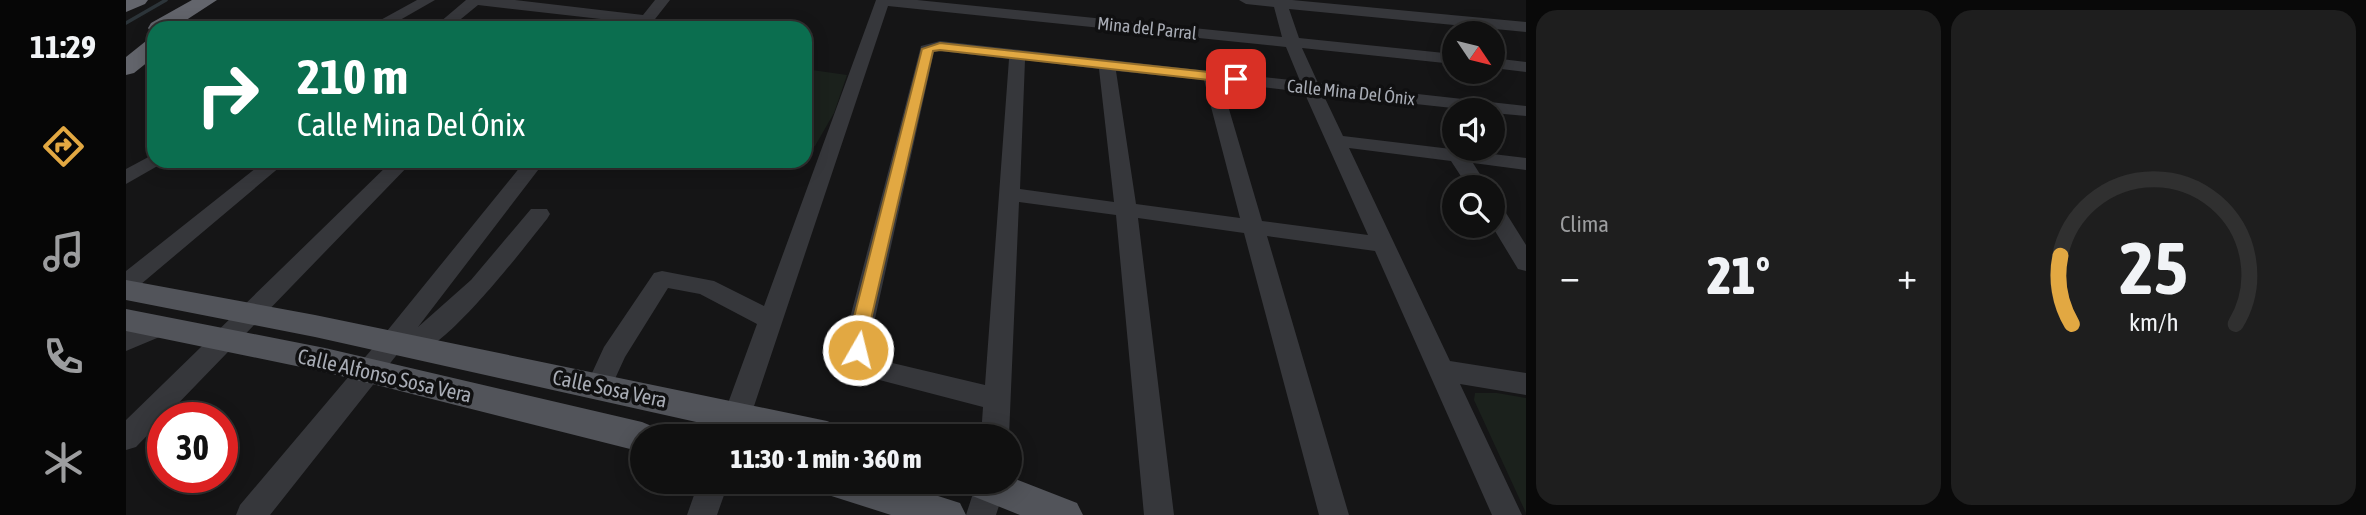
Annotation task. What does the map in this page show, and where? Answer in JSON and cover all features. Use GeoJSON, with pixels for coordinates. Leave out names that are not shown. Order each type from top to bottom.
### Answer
{"type":"FeatureCollection","features":[{"type":"Feature","properties":{"kind":"highway"},"geometry":{"type":"LineString","coordinates":[[126,6],[138,0]]}},
{"type":"Feature","properties":{"kind":"highway"},"geometry":{"type":"LineString","coordinates":[[171,21],[207,0]]}},
{"type":"Feature","properties":{"kind":"highway"},"geometry":{"type":"LineString","coordinates":[[189,21],[225,0]]}},
{"type":"Feature","properties":{"kind":"highway"},"geometry":{"type":"LineString","coordinates":[[126,51],[147,36]]}},
{"type":"Feature","properties":{"kind":"highway"},"geometry":{"type":"LineString","coordinates":[[126,68],[147,52]]}},
{"type":"Feature","properties":{"kind":"main road","name":"Calle Alfonso Sosa Vera"},"geometry":{"type":"LineString","coordinates":[[126,290],[401,344]]}},
{"type":"Feature","properties":{"kind":"main road","name":"Calle Alfonso Sosa Vera"},"geometry":{"type":"LineString","coordinates":[[126,320],[368,371],[630,434]]}},
{"type":"Feature","properties":{"kind":"main road","name":"Calle Sosa Vera"},"geometry":{"type":"LineString","coordinates":[[401,344],[599,386],[727,424]]}},
{"type":"Feature","properties":{"kind":"main road"},"geometry":{"type":"LineString","coordinates":[[878,494],[947,515]]}},
{"type":"Feature","properties":{"kind":"main road"},"geometry":{"type":"LineString","coordinates":[[996,494],[1064,515]]}},
{"type":"Feature","properties":{"kind":"street"},"geometry":{"type":"LineString","coordinates":[[388,21],[428,0]]}},
{"type":"Feature","properties":{"kind":"street"},"geometry":{"type":"LineString","coordinates":[[449,21],[476,0],[558,4],[631,21]]}},
{"type":"Feature","properties":{"kind":"street"},"geometry":{"type":"LineString","coordinates":[[646,21],[663,0]]}},
{"type":"Feature","properties":{"kind":"street"},"geometry":{"type":"LineString","coordinates":[[1247,0],[1371,6],[1468,21]]}},
{"type":"Feature","properties":{"kind":"street"},"geometry":{"type":"LineString","coordinates":[[1451,0],[1468,21]]}},
{"type":"Feature","properties":{"kind":"street"},"geometry":{"type":"LineString","coordinates":[[735,424],[883,1]]}},
{"type":"Feature","properties":{"kind":"street","name":"Mina del Parral"},"geometry":{"type":"LineString","coordinates":[[883,1],[1442,59]]}},
{"type":"Feature","properties":{"kind":"street"},"geometry":{"type":"LineString","coordinates":[[1279,2],[1292,43],[1311,87],[1507,515]]}},
{"type":"Feature","properties":{"kind":"street"},"geometry":{"type":"LineString","coordinates":[[542,21],[558,4]]}},
{"type":"Feature","properties":{"kind":"street"},"geometry":{"type":"LineString","coordinates":[[1505,25],[1526,27]]}},
{"type":"Feature","properties":{"kind":"street","name":"Calle Mina Del Ónix"},"geometry":{"type":"LineString","coordinates":[[997,399],[877,370],[862,359],[858,350],[857,341],[926,51],[940,47],[1526,111]]}},
{"type":"Feature","properties":{"kind":"street"},"geometry":{"type":"LineString","coordinates":[[996,424],[1017,56]]}},
{"type":"Feature","properties":{"kind":"street"},"geometry":{"type":"LineString","coordinates":[[1505,64],[1526,67]]}},
{"type":"Feature","properties":{"kind":"street"},"geometry":{"type":"LineString","coordinates":[[1107,65],[1126,210],[1159,515]]}},
{"type":"Feature","properties":{"kind":"street"},"geometry":{"type":"LineString","coordinates":[[1210,76],[1334,515]]}},
{"type":"Feature","properties":{"kind":"street"},"geometry":{"type":"LineString","coordinates":[[1336,141],[1442,154]]}},
{"type":"Feature","properties":{"kind":"street"},"geometry":{"type":"LineString","coordinates":[[1500,161],[1526,164]]}},
{"type":"Feature","properties":{"kind":"street"},"geometry":{"type":"LineString","coordinates":[[126,178],[147,164]]}},
{"type":"Feature","properties":{"kind":"street"},"geometry":{"type":"LineString","coordinates":[[126,284],[268,168]]}},
{"type":"Feature","properties":{"kind":"street"},"geometry":{"type":"LineString","coordinates":[[126,438],[396,168]]}},
{"type":"Feature","properties":{"kind":"street"},"geometry":{"type":"LineString","coordinates":[[251,515],[368,371],[401,344],[530,168]]}},
{"type":"Feature","properties":{"kind":"street"},"geometry":{"type":"LineString","coordinates":[[1009,194],[1385,245]]}},
{"type":"Feature","properties":{"kind":"street"},"geometry":{"type":"LineString","coordinates":[[401,344],[439,328],[466,303],[539,214]]}},
{"type":"Feature","properties":{"kind":"street"},"geometry":{"type":"LineString","coordinates":[[1505,220],[1526,227]]}},
{"type":"Feature","properties":{"kind":"street"},"geometry":{"type":"LineString","coordinates":[[1505,230],[1526,263]]}},
{"type":"Feature","properties":{"kind":"street"},"geometry":{"type":"LineString","coordinates":[[599,386],[613,354],[662,279],[706,287],[771,320]]}},
{"type":"Feature","properties":{"kind":"street"},"geometry":{"type":"LineString","coordinates":[[126,341],[160,326]]}},
{"type":"Feature","properties":{"kind":"street"},"geometry":{"type":"LineString","coordinates":[[1440,370],[1526,384]]}},
{"type":"Feature","properties":{"kind":"street"},"geometry":{"type":"LineString","coordinates":[[702,515],[709,494]]}},
{"type":"Feature","properties":{"kind":"shaded area"},"geometry":{"type":"Polygon","coordinates":[[[812,70],[847,75],[834,113],[812,147],[812,70]]]}},
{"type":"Feature","properties":{"kind":"shaded area"},"geometry":{"type":"Polygon","coordinates":[[[1475,393],[1497,393],[1526,398],[1526,513],[1474,400],[1475,393]]]}},
{"type":"Feature","properties":{"kind":"waterway"},"geometry":{"type":"LineString","coordinates":[[126,23],[166,0]]}},
{"type":"Feature","properties":{"kind":"route"},"geometry":{"type":"LineString","coordinates":[[858,350],[857,341],[928,49],[940,47],[1236,79]]}}]}
